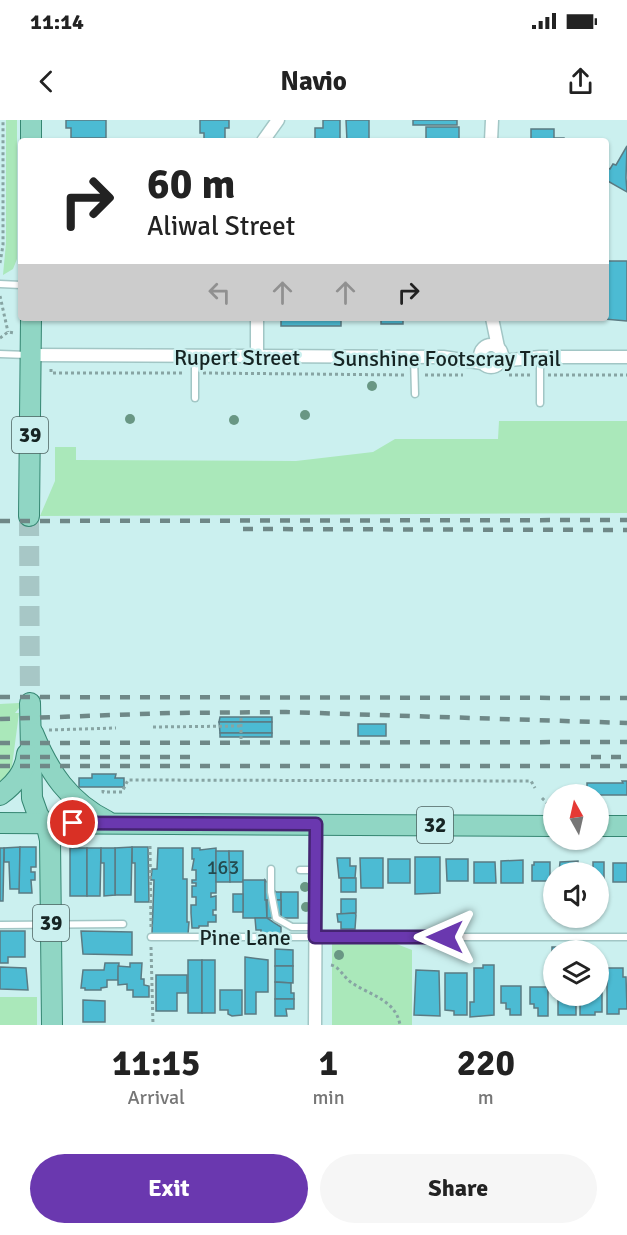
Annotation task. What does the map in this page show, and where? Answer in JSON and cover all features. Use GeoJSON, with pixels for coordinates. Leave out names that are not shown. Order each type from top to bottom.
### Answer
{"type":"FeatureCollection","features":[{"type":"Feature","properties":{"kind":"main road"},"geometry":{"type":"LineString","coordinates":[[31,120],[31,138]]}},
{"type":"Feature","properties":{"kind":"main road","name":"39"},"geometry":{"type":"LineString","coordinates":[[29,516],[31,321]]}},
{"type":"Feature","properties":{"kind":"main road","name":"39"},"geometry":{"type":"LineString","coordinates":[[30,703],[36,727],[32,798],[50,840],[52,1025]]}},
{"type":"Feature","properties":{"kind":"main road"},"geometry":{"type":"LineString","coordinates":[[36,727],[36,741],[52,770],[70,795],[86,810],[111,823]]}},
{"type":"Feature","properties":{"kind":"main road","name":"39"},"geometry":{"type":"LineString","coordinates":[[0,795],[22,772],[36,727]]}},
{"type":"Feature","properties":{"kind":"main road","name":"32"},"geometry":{"type":"LineString","coordinates":[[0,823],[543,826]]}},
{"type":"Feature","properties":{"kind":"main road"},"geometry":{"type":"LineString","coordinates":[[609,826],[627,826]]}},
{"type":"Feature","properties":{"kind":"street"},"geometry":{"type":"LineString","coordinates":[[265,138],[278,120]]}},
{"type":"Feature","properties":{"kind":"street"},"geometry":{"type":"LineString","coordinates":[[492,120],[492,138]]}},
{"type":"Feature","properties":{"kind":"street"},"geometry":{"type":"LineString","coordinates":[[257,321],[257,357]]}},
{"type":"Feature","properties":{"kind":"street"},"geometry":{"type":"LineString","coordinates":[[491,321],[492,354]]}},
{"type":"Feature","properties":{"kind":"street","name":"Rupert Street"},"geometry":{"type":"LineString","coordinates":[[30,355],[443,357],[492,354],[538,357],[627,357]]}},
{"type":"Feature","properties":{"kind":"street"},"geometry":{"type":"LineString","coordinates":[[315,1025],[316,824]]}},
{"type":"Feature","properties":{"kind":"lane"},"geometry":{"type":"LineString","coordinates":[[0,284],[18,285]]}},
{"type":"Feature","properties":{"kind":"lane"},"geometry":{"type":"LineString","coordinates":[[0,354],[30,355]]}},
{"type":"Feature","properties":{"kind":"lane"},"geometry":{"type":"LineString","coordinates":[[195,356],[195,398]]}},
{"type":"Feature","properties":{"kind":"lane"},"geometry":{"type":"LineString","coordinates":[[414,357],[415,394]]}},
{"type":"Feature","properties":{"kind":"lane"},"geometry":{"type":"LineString","coordinates":[[538,357],[540,403]]}},
{"type":"Feature","properties":{"kind":"lane"},"geometry":{"type":"LineString","coordinates":[[271,869],[271,892],[276,918],[292,927],[315,932]]}},
{"type":"Feature","properties":{"kind":"lane"},"geometry":{"type":"LineString","coordinates":[[300,870],[315,870]]}},
{"type":"Feature","properties":{"kind":"lane"},"geometry":{"type":"LineString","coordinates":[[0,925],[123,924]]}},
{"type":"Feature","properties":{"kind":"lane","name":"Pine Lane"},"geometry":{"type":"LineString","coordinates":[[151,937],[315,932],[627,937]]}},
{"type":"Feature","properties":{"kind":"path"},"geometry":{"type":"LineString","coordinates":[[0,263],[3,245],[3,120]]}},
{"type":"Feature","properties":{"kind":"path"},"geometry":{"type":"LineString","coordinates":[[0,296],[8,332],[0,338]]}},
{"type":"Feature","properties":{"kind":"path","name":"Sunshine Footscray Trail"},"geometry":{"type":"LineString","coordinates":[[51,373],[471,375]]}},
{"type":"Feature","properties":{"kind":"path","name":"Sunshine Footscray Trail"},"geometry":{"type":"LineString","coordinates":[[506,375],[627,375]]}},
{"type":"Feature","properties":{"kind":"path"},"geometry":{"type":"LineString","coordinates":[[241,715],[241,739]]}},
{"type":"Feature","properties":{"kind":"path"},"geometry":{"type":"LineString","coordinates":[[153,727],[241,726]]}},
{"type":"Feature","properties":{"kind":"path"},"geometry":{"type":"LineString","coordinates":[[36,727],[116,728]]}},
{"type":"Feature","properties":{"kind":"path"},"geometry":{"type":"LineString","coordinates":[[103,790],[102,792],[122,792],[128,780],[531,780],[535,788]]}},
{"type":"Feature","properties":{"kind":"path"},"geometry":{"type":"LineString","coordinates":[[150,846],[153,1025]]}},
{"type":"Feature","properties":{"kind":"path"},"geometry":{"type":"LineString","coordinates":[[331,965],[337,967],[351,983],[388,1003],[396,1011],[400,1025]]}},
{"type":"Feature","properties":{"kind":"green space"},"geometry":{"type":"Polygon","coordinates":[[[6,120],[17,120],[17,259],[13,269],[3,275],[6,243],[6,120]]]}},
{"type":"Feature","properties":{"kind":"green space"},"geometry":{"type":"Polygon","coordinates":[[[499,421],[627,421],[627,513],[40,516],[55,481],[55,447],[76,447],[76,460],[296,461],[373,452],[395,439],[498,439],[499,421]]]}},
{"type":"Feature","properties":{"kind":"green space"},"geometry":{"type":"Polygon","coordinates":[[[19,703],[19,708],[15,713],[19,713],[11,774],[0,787],[0,704],[19,703]]]}},
{"type":"Feature","properties":{"kind":"green space"},"geometry":{"type":"Polygon","coordinates":[[[332,942],[394,943],[412,950],[412,1025],[332,1025],[332,942]]]}},
{"type":"Feature","properties":{"kind":"green space"},"geometry":{"type":"Polygon","coordinates":[[[0,997],[37,997],[37,1025],[0,1025],[0,997]]]}},
{"type":"Feature","properties":{"kind":"building"},"geometry":{"type":"Polygon","coordinates":[[[66,120],[106,120],[106,138],[71,138],[71,128],[66,128],[66,120]]]}},
{"type":"Feature","properties":{"kind":"building"},"geometry":{"type":"Polygon","coordinates":[[[200,120],[229,120],[229,128],[225,128],[225,138],[204,138],[204,133],[200,133],[200,120]]]}},
{"type":"Feature","properties":{"kind":"building"},"geometry":{"type":"Polygon","coordinates":[[[323,120],[340,120],[340,138],[315,138],[315,128],[323,128],[323,120]]]}},
{"type":"Feature","properties":{"kind":"building"},"geometry":{"type":"Polygon","coordinates":[[[346,120],[369,120],[369,138],[347,138],[346,120]]]}},
{"type":"Feature","properties":{"kind":"building"},"geometry":{"type":"Polygon","coordinates":[[[413,120],[457,120],[457,125],[413,125],[413,120]]]}},
{"type":"Feature","properties":{"kind":"building"},"geometry":{"type":"Polygon","coordinates":[[[426,127],[459,127],[459,138],[426,138],[426,127]]]}},
{"type":"Feature","properties":{"kind":"building"},"geometry":{"type":"Polygon","coordinates":[[[531,129],[554,129],[554,138],[531,138],[531,129]]]}},
{"type":"Feature","properties":{"kind":"building"},"geometry":{"type":"Polygon","coordinates":[[[627,146],[627,192],[609,182],[609,168],[613,164],[616,165],[627,146]]]}},
{"type":"Feature","properties":{"kind":"building"},"geometry":{"type":"Polygon","coordinates":[[[609,261],[627,261],[627,321],[609,319],[609,261]]]}},
{"type":"Feature","properties":{"kind":"building"},"geometry":{"type":"Polygon","coordinates":[[[281,321],[341,321],[341,326],[281,326],[281,321]]]}},
{"type":"Feature","properties":{"kind":"building"},"geometry":{"type":"Polygon","coordinates":[[[381,321],[403,321],[403,324],[381,324],[381,321]]]}},
{"type":"Feature","properties":{"kind":"building"},"geometry":{"type":"Polygon","coordinates":[[[220,717],[272,717],[272,722],[219,722],[220,717]]]}},
{"type":"Feature","properties":{"kind":"building"},"geometry":{"type":"Polygon","coordinates":[[[219,722],[272,722],[272,733],[220,733],[219,722]]]}},
{"type":"Feature","properties":{"kind":"building"},"geometry":{"type":"Polygon","coordinates":[[[358,724],[386,724],[386,736],[358,736],[358,724]]]}},
{"type":"Feature","properties":{"kind":"building"},"geometry":{"type":"Polygon","coordinates":[[[220,733],[272,733],[272,737],[220,737],[220,733]]]}},
{"type":"Feature","properties":{"kind":"building"},"geometry":{"type":"Polygon","coordinates":[[[92,774],[116,774],[115,778],[124,778],[124,787],[79,787],[79,778],[92,778],[92,774]]]}},
{"type":"Feature","properties":{"kind":"building"},"geometry":{"type":"Polygon","coordinates":[[[622,781],[627,781],[627,795],[609,795],[609,784],[587,784],[587,783],[623,783],[622,781]]]}},
{"type":"Feature","properties":{"kind":"building"},"geometry":{"type":"Polygon","coordinates":[[[20,847],[21,889],[10,889],[9,862],[4,862],[4,848],[20,847]]]}},
{"type":"Feature","properties":{"kind":"building"},"geometry":{"type":"Polygon","coordinates":[[[20,847],[36,847],[36,867],[31,867],[31,872],[35,872],[35,880],[31,880],[32,893],[19,893],[20,847]]]}},
{"type":"Feature","properties":{"kind":"building"},"geometry":{"type":"Polygon","coordinates":[[[132,847],[148,847],[149,902],[135,902],[135,863],[132,863],[132,847]]]}},
{"type":"Feature","properties":{"kind":"building"},"geometry":{"type":"Polygon","coordinates":[[[132,847],[131,895],[115,895],[115,848],[132,847]]]}},
{"type":"Feature","properties":{"kind":"building"},"geometry":{"type":"Polygon","coordinates":[[[0,848],[4,848],[3,901],[0,901],[0,848]]]}},
{"type":"Feature","properties":{"kind":"building"},"geometry":{"type":"Polygon","coordinates":[[[70,848],[87,848],[87,896],[70,896],[70,848]]]}},
{"type":"Feature","properties":{"kind":"building"},"geometry":{"type":"Polygon","coordinates":[[[87,848],[101,848],[100,896],[87,896],[87,848]]]}},
{"type":"Feature","properties":{"kind":"building"},"geometry":{"type":"Polygon","coordinates":[[[101,848],[115,848],[115,895],[104,896],[104,863],[101,863],[101,848]]]}},
{"type":"Feature","properties":{"kind":"building"},"geometry":{"type":"Polygon","coordinates":[[[158,848],[183,848],[183,879],[187,879],[188,934],[152,934],[154,880],[151,880],[152,869],[157,869],[158,848]]]}},
{"type":"Feature","properties":{"kind":"building"},"geometry":{"type":"Polygon","coordinates":[[[192,848],[200,848],[200,850],[216,848],[216,893],[211,893],[211,897],[216,896],[216,910],[213,910],[213,915],[216,915],[216,922],[208,922],[208,926],[199,926],[199,928],[192,928],[191,905],[196,905],[196,897],[192,897],[192,886],[196,886],[196,883],[192,883],[192,880],[196,880],[196,870],[192,870],[194,859],[192,859],[192,848]]]}},
{"type":"Feature","properties":{"kind":"building"},"geometry":{"type":"Polygon","coordinates":[[[216,851],[229,851],[230,882],[216,882],[216,851]]]}},
{"type":"Feature","properties":{"kind":"building"},"geometry":{"type":"Polygon","coordinates":[[[229,851],[243,851],[243,882],[230,882],[229,851]]]}},
{"type":"Feature","properties":{"kind":"building"},"geometry":{"type":"Polygon","coordinates":[[[415,857],[440,857],[440,893],[415,894],[415,857]]]}},
{"type":"Feature","properties":{"kind":"building"},"geometry":{"type":"Polygon","coordinates":[[[337,858],[350,858],[350,866],[356,866],[355,878],[339,878],[337,858]]]}},
{"type":"Feature","properties":{"kind":"building"},"geometry":{"type":"Polygon","coordinates":[[[360,858],[383,858],[383,888],[361,888],[360,858]]]}},
{"type":"Feature","properties":{"kind":"building"},"geometry":{"type":"Polygon","coordinates":[[[388,859],[410,859],[410,883],[388,883],[388,859]]]}},
{"type":"Feature","properties":{"kind":"building"},"geometry":{"type":"Polygon","coordinates":[[[446,859],[468,859],[468,881],[447,881],[446,859]]]}},
{"type":"Feature","properties":{"kind":"building"},"geometry":{"type":"Polygon","coordinates":[[[523,860],[523,883],[501,883],[501,861],[523,860]]]}},
{"type":"Feature","properties":{"kind":"building"},"geometry":{"type":"Polygon","coordinates":[[[474,862],[495,862],[496,883],[474,883],[474,862]]]}},
{"type":"Feature","properties":{"kind":"building"},"geometry":{"type":"Polygon","coordinates":[[[534,862],[543,862],[543,881],[532,881],[532,865],[534,862]]]}},
{"type":"Feature","properties":{"kind":"building"},"geometry":{"type":"Polygon","coordinates":[[[613,863],[627,863],[627,882],[613,882],[613,863]]]}},
{"type":"Feature","properties":{"kind":"building"},"geometry":{"type":"Polygon","coordinates":[[[341,878],[356,878],[356,892],[341,892],[341,878]]]}},
{"type":"Feature","properties":{"kind":"building"},"geometry":{"type":"Polygon","coordinates":[[[243,880],[265,880],[267,918],[243,918],[243,880]]]}},
{"type":"Feature","properties":{"kind":"building"},"geometry":{"type":"Polygon","coordinates":[[[265,880],[276,892],[281,892],[281,900],[265,900],[265,880]]]}},
{"type":"Feature","properties":{"kind":"building"},"geometry":{"type":"Polygon","coordinates":[[[281,892],[298,892],[298,918],[281,918],[281,892]]]}},
{"type":"Feature","properties":{"kind":"building"},"geometry":{"type":"Polygon","coordinates":[[[233,894],[243,894],[243,912],[233,912],[233,894]]]}},
{"type":"Feature","properties":{"kind":"building"},"geometry":{"type":"Polygon","coordinates":[[[341,899],[356,899],[356,913],[341,914],[341,899]]]}},
{"type":"Feature","properties":{"kind":"building"},"geometry":{"type":"Polygon","coordinates":[[[267,900],[281,900],[281,918],[267,918],[267,900]]]}},
{"type":"Feature","properties":{"kind":"building"},"geometry":{"type":"Polygon","coordinates":[[[355,913],[355,929],[341,929],[341,922],[338,922],[337,914],[355,913]]]}},
{"type":"Feature","properties":{"kind":"building"},"geometry":{"type":"Polygon","coordinates":[[[255,918],[267,918],[281,927],[281,934],[261,934],[261,930],[256,930],[255,918]]]}},
{"type":"Feature","properties":{"kind":"building"},"geometry":{"type":"Polygon","coordinates":[[[0,931],[25,931],[25,957],[8,957],[8,963],[0,963],[0,931]]]}},
{"type":"Feature","properties":{"kind":"building"},"geometry":{"type":"Polygon","coordinates":[[[81,931],[132,932],[132,955],[83,954],[81,931]]]}},
{"type":"Feature","properties":{"kind":"building"},"geometry":{"type":"Polygon","coordinates":[[[275,949],[293,950],[293,966],[275,966],[275,949]]]}},
{"type":"Feature","properties":{"kind":"building"},"geometry":{"type":"Polygon","coordinates":[[[245,957],[268,960],[268,992],[256,992],[256,1014],[245,1014],[245,957]]]}},
{"type":"Feature","properties":{"kind":"building"},"geometry":{"type":"Polygon","coordinates":[[[188,960],[202,960],[202,1013],[188,1013],[188,960]]]}},
{"type":"Feature","properties":{"kind":"building"},"geometry":{"type":"Polygon","coordinates":[[[202,960],[215,960],[215,1013],[202,1013],[202,960]]]}},
{"type":"Feature","properties":{"kind":"building"},"geometry":{"type":"Polygon","coordinates":[[[105,963],[119,963],[118,980],[107,980],[107,987],[101,990],[81,988],[83,970],[104,970],[105,963]]]}},
{"type":"Feature","properties":{"kind":"building"},"geometry":{"type":"Polygon","coordinates":[[[130,963],[142,963],[141,979],[144,979],[144,985],[149,986],[149,997],[133,997],[133,990],[127,990],[127,984],[118,985],[118,966],[130,967],[130,963]]]}},
{"type":"Feature","properties":{"kind":"building"},"geometry":{"type":"Polygon","coordinates":[[[483,965],[494,965],[494,1015],[470,1017],[470,1002],[474,1002],[474,968],[483,968],[483,965]]]}},
{"type":"Feature","properties":{"kind":"building"},"geometry":{"type":"Polygon","coordinates":[[[275,966],[293,966],[293,983],[275,982],[275,966]]]}},
{"type":"Feature","properties":{"kind":"building"},"geometry":{"type":"Polygon","coordinates":[[[0,967],[26,968],[28,990],[0,989],[0,967]]]}},
{"type":"Feature","properties":{"kind":"building"},"geometry":{"type":"Polygon","coordinates":[[[609,968],[623,968],[623,977],[626,977],[627,1009],[619,1009],[619,1014],[607,1014],[609,968]]]}},
{"type":"Feature","properties":{"kind":"building"},"geometry":{"type":"Polygon","coordinates":[[[416,970],[439,971],[440,1016],[414,1015],[416,970]]]}},
{"type":"Feature","properties":{"kind":"building"},"geometry":{"type":"Polygon","coordinates":[[[445,973],[467,973],[467,1015],[454,1015],[454,1011],[445,1010],[445,973]]]}},
{"type":"Feature","properties":{"kind":"building"},"geometry":{"type":"Polygon","coordinates":[[[156,975],[187,975],[187,993],[177,993],[177,1011],[156,1011],[156,975]]]}},
{"type":"Feature","properties":{"kind":"building"},"geometry":{"type":"Polygon","coordinates":[[[275,982],[291,983],[291,993],[294,993],[294,999],[275,999],[275,982]]]}},
{"type":"Feature","properties":{"kind":"building"},"geometry":{"type":"Polygon","coordinates":[[[501,986],[521,986],[521,1015],[510,1015],[510,1009],[506,1009],[506,1003],[501,1003],[501,986]]]}},
{"type":"Feature","properties":{"kind":"building"},"geometry":{"type":"Polygon","coordinates":[[[530,987],[543,987],[543,1006],[548,1006],[548,1016],[538,1016],[538,1008],[530,1004],[530,987]]]}},
{"type":"Feature","properties":{"kind":"building"},"geometry":{"type":"Polygon","coordinates":[[[220,990],[242,990],[242,1015],[232,1016],[228,1014],[228,1010],[220,1010],[220,990]]]}},
{"type":"Feature","properties":{"kind":"building"},"geometry":{"type":"Polygon","coordinates":[[[275,999],[294,999],[294,1009],[286,1009],[287,1016],[275,1016],[275,999]]]}},
{"type":"Feature","properties":{"kind":"building"},"geometry":{"type":"Polygon","coordinates":[[[83,1000],[105,1001],[105,1022],[83,1022],[83,1000]]]}},
{"type":"Feature","properties":{"kind":"building"},"geometry":{"type":"Polygon","coordinates":[[[558,1006],[576,1006],[576,1015],[558,1015],[558,1006]]]}},
{"type":"Feature","properties":{"kind":"building"},"geometry":{"type":"Polygon","coordinates":[[[580,1006],[602,1006],[602,1012],[595,1012],[595,1015],[580,1015],[580,1006]]]}},
{"type":"Feature","properties":{"kind":"tunnel"},"geometry":{"type":"LineString","coordinates":[[29,516],[30,703]]}},
{"type":"Feature","properties":{"kind":"railway"},"geometry":{"type":"LineString","coordinates":[[0,521],[627,520]]}},
{"type":"Feature","properties":{"kind":"railway"},"geometry":{"type":"LineString","coordinates":[[243,529],[627,530]]}},
{"type":"Feature","properties":{"kind":"railway"},"geometry":{"type":"LineString","coordinates":[[0,697],[627,698]]}},
{"type":"Feature","properties":{"kind":"railway"},"geometry":{"type":"LineString","coordinates":[[0,719],[170,713],[286,712],[627,723]]}},
{"type":"Feature","properties":{"kind":"railway"},"geometry":{"type":"LineString","coordinates":[[0,743],[627,742]]}},
{"type":"Feature","properties":{"kind":"railway"},"geometry":{"type":"LineString","coordinates":[[0,757],[192,757]]}},
{"type":"Feature","properties":{"kind":"railway"},"geometry":{"type":"LineString","coordinates":[[591,757],[627,757]]}},
{"type":"Feature","properties":{"kind":"railway"},"geometry":{"type":"LineString","coordinates":[[0,766],[627,766]]}},
{"type":"Feature","properties":{"kind":"route"},"geometry":{"type":"LineString","coordinates":[[73,823],[316,824],[315,937],[445,937]]}}]}
